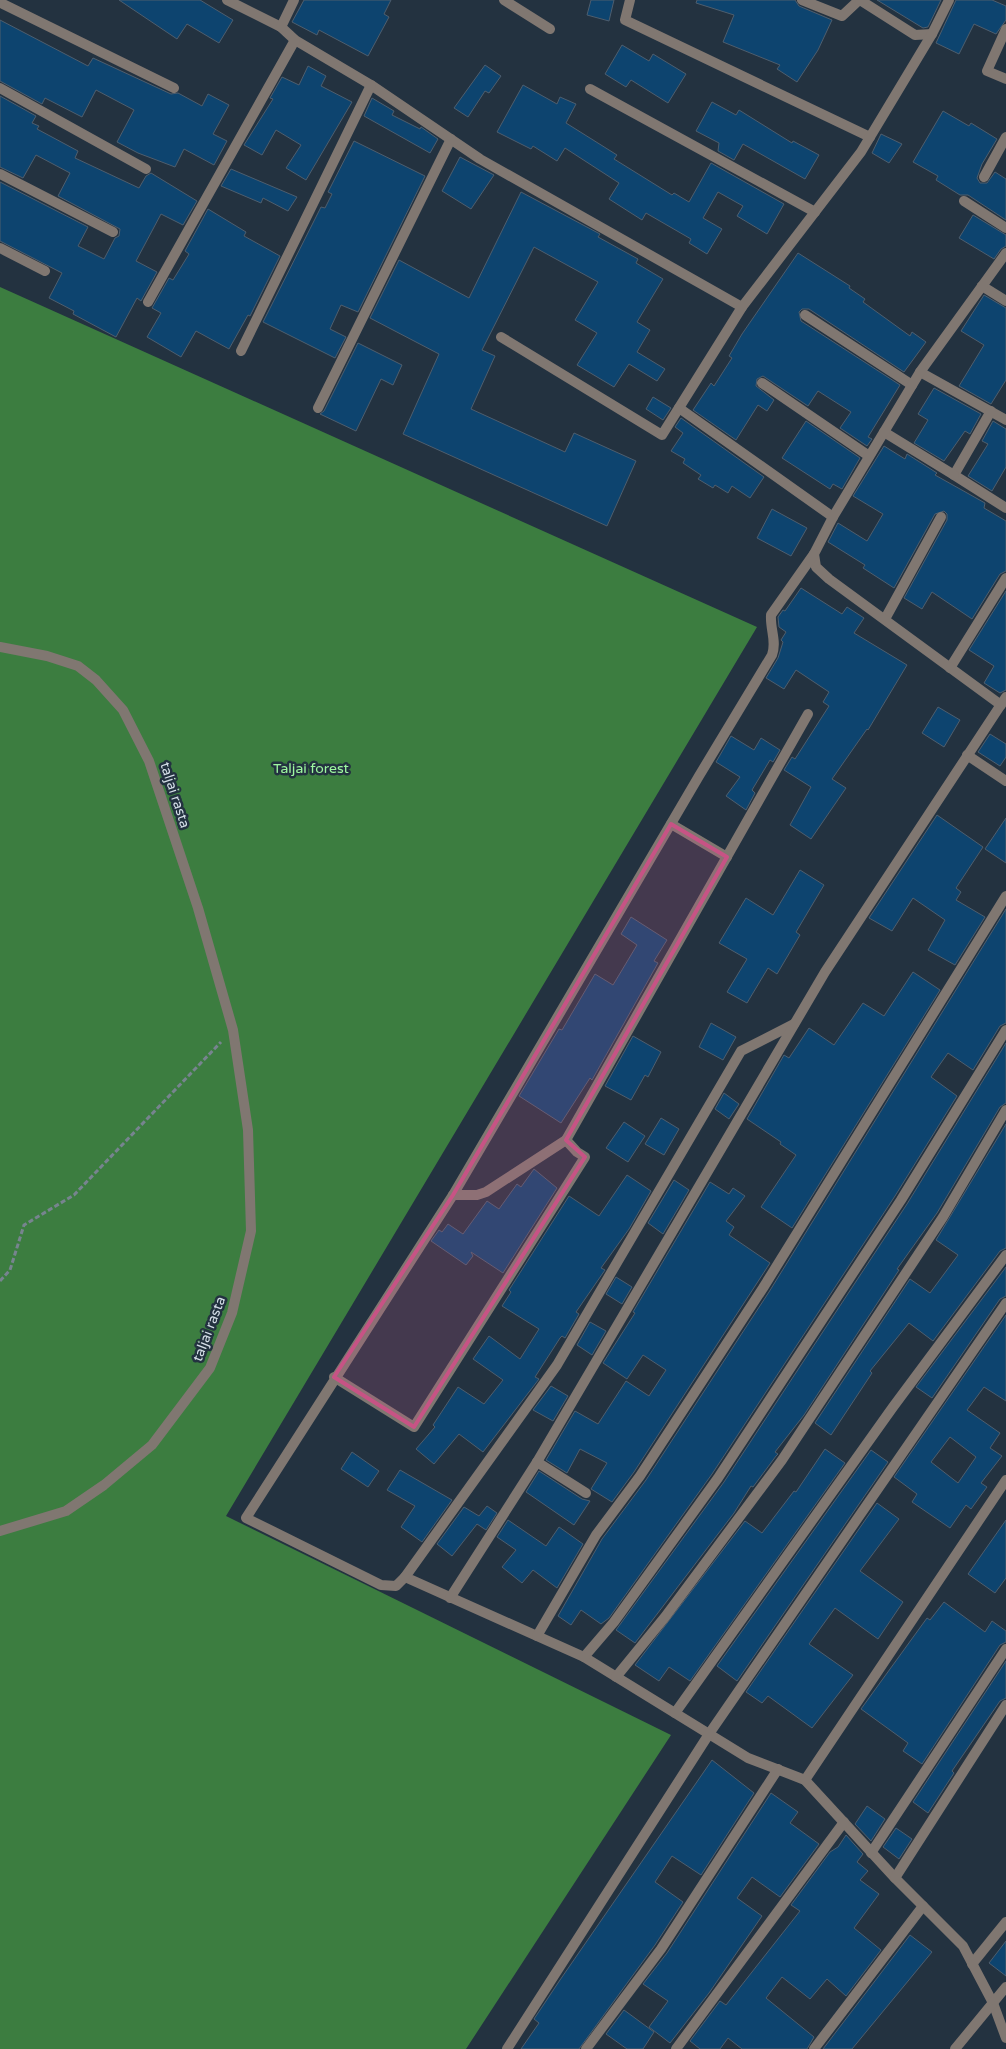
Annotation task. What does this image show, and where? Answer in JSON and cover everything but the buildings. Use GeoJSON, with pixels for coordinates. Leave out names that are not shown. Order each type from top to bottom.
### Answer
{"type":"FeatureCollection","features":[{"type":"Feature","properties":{"kind":"street"},"geometry":{"type":"LineString","coordinates":[[227,0],[281,28],[295,40],[371,85],[480,159],[742,307]]}},
{"type":"Feature","properties":{"kind":"street"},"geometry":{"type":"LineString","coordinates":[[281,28],[294,0]]}},
{"type":"Feature","properties":{"kind":"street"},"geometry":{"type":"LineString","coordinates":[[504,0],[550,29]]}},
{"type":"Feature","properties":{"kind":"street"},"geometry":{"type":"LineString","coordinates":[[630,0],[625,20],[870,137]]}},
{"type":"Feature","properties":{"kind":"street"},"geometry":{"type":"LineString","coordinates":[[802,0],[842,16],[859,0],[915,35],[932,34]]}},
{"type":"Feature","properties":{"kind":"street"},"geometry":{"type":"LineString","coordinates":[[501,337],[662,435],[742,307],[870,137],[932,34],[948,0]]}},
{"type":"Feature","properties":{"kind":"street"},"geometry":{"type":"LineString","coordinates":[[3,4],[174,88]]}},
{"type":"Feature","properties":{"kind":"street"},"geometry":{"type":"LineString","coordinates":[[1006,29],[987,71],[1006,79]]}},
{"type":"Feature","properties":{"kind":"street"},"geometry":{"type":"LineString","coordinates":[[148,302],[295,40]]}},
{"type":"Feature","properties":{"kind":"street"},"geometry":{"type":"LineString","coordinates":[[241,351],[371,85]]}},
{"type":"Feature","properties":{"kind":"street"},"geometry":{"type":"LineString","coordinates":[[0,88],[146,169]]}},
{"type":"Feature","properties":{"kind":"street"},"geometry":{"type":"LineString","coordinates":[[590,89],[814,212]]}},
{"type":"Feature","properties":{"kind":"street"},"geometry":{"type":"LineString","coordinates":[[984,177],[1006,137]]}},
{"type":"Feature","properties":{"kind":"street"},"geometry":{"type":"LineString","coordinates":[[318,408],[451,139]]}},
{"type":"Feature","properties":{"kind":"street"},"geometry":{"type":"LineString","coordinates":[[0,174],[112,232]]}},
{"type":"Feature","properties":{"kind":"street"},"geometry":{"type":"LineString","coordinates":[[964,201],[1006,228]]}},
{"type":"Feature","properties":{"kind":"street"},"geometry":{"type":"LineString","coordinates":[[0,248],[45,271]]}},
{"type":"Feature","properties":{"kind":"street"},"geometry":{"type":"LineString","coordinates":[[794,1024],[741,1051],[557,1365],[406,1577],[396,1586],[381,1585],[246,1518],[334,1377],[453,1195],[772,655],[775,639],[770,625],[771,616],[814,554],[833,517],[920,372],[1006,253]]}},
{"type":"Feature","properties":{"kind":"street"},"geometry":{"type":"LineString","coordinates":[[982,286],[1006,300]]}},
{"type":"Feature","properties":{"kind":"street"},"geometry":{"type":"LineString","coordinates":[[805,315],[912,385]]}},
{"type":"Feature","properties":{"kind":"street"},"geometry":{"type":"LineString","coordinates":[[920,372],[1006,420]]}},
{"type":"Feature","properties":{"kind":"street"},"geometry":{"type":"LineString","coordinates":[[762,383],[869,456]]}},
{"type":"Feature","properties":{"kind":"street"},"geometry":{"type":"LineString","coordinates":[[679,408],[833,517]]}},
{"type":"Feature","properties":{"kind":"street"},"geometry":{"type":"LineString","coordinates":[[954,476],[991,412]]}},
{"type":"Feature","properties":{"kind":"street"},"geometry":{"type":"LineString","coordinates":[[884,432],[1006,508]]}},
{"type":"Feature","properties":{"kind":"street"},"geometry":{"type":"LineString","coordinates":[[885,619],[940,517]]}},
{"type":"Feature","properties":{"kind":"street"},"geometry":{"type":"LineString","coordinates":[[450,1598],[536,1462],[824,972],[1004,701],[950,668],[829,579],[816,567],[814,554]]}},
{"type":"Feature","properties":{"kind":"street"},"geometry":{"type":"LineString","coordinates":[[950,668],[1006,578]]}},
{"type":"Feature","properties":{"kind":"street","name":"taljai rasta"},"geometry":{"type":"LineString","coordinates":[[0,648],[47,656],[78,666],[96,680],[122,710],[149,761],[198,908],[233,1030],[248,1130],[251,1231],[232,1313],[210,1368],[152,1445],[104,1485],[66,1511],[0,1531]]}},
{"type":"Feature","properties":{"kind":"street"},"geometry":{"type":"LineString","coordinates":[[453,1195],[477,1195],[486,1192],[566,1140],[808,714]]}},
{"type":"Feature","properties":{"kind":"street"},"geometry":{"type":"LineString","coordinates":[[967,755],[1006,781]]}},
{"type":"Feature","properties":{"kind":"street"},"geometry":{"type":"LineString","coordinates":[[671,824],[727,857]]}},
{"type":"Feature","properties":{"kind":"street"},"geometry":{"type":"LineString","coordinates":[[537,1636],[596,1535],[640,1476],[763,1288],[1006,896]]}},
{"type":"Feature","properties":{"kind":"street"},"geometry":{"type":"LineString","coordinates":[[584,1657],[614,1622],[718,1478],[901,1200],[1006,1030]]}},
{"type":"Feature","properties":{"kind":"street"},"geometry":{"type":"LineString","coordinates":[[616,1677],[666,1616],[782,1460],[943,1217],[1006,1110]]}},
{"type":"Feature","properties":{"kind":"street"},"geometry":{"type":"LineString","coordinates":[[334,1377],[414,1428],[585,1157],[577,1152],[566,1140]]}},
{"type":"Feature","properties":{"kind":"street"},"geometry":{"type":"LineString","coordinates":[[675,1713],[893,1407],[1006,1254]]}},
{"type":"Feature","properties":{"kind":"street"},"geometry":{"type":"LineString","coordinates":[[507,2049],[709,1734],[1006,1303]]}},
{"type":"Feature","properties":{"kind":"street"},"geometry":{"type":"LineString","coordinates":[[536,1462],[586,1493]]}},
{"type":"Feature","properties":{"kind":"street"},"geometry":{"type":"LineString","coordinates":[[805,1780],[1006,1480]]}},
{"type":"Feature","properties":{"kind":"street"},"geometry":{"type":"LineString","coordinates":[[406,1577],[584,1657],[748,1758],[805,1780],[871,1853],[963,1946],[993,2003],[1006,2038]]}},
{"type":"Feature","properties":{"kind":"street"},"geometry":{"type":"LineString","coordinates":[[871,1853],[1006,1649]]}},
{"type":"Feature","properties":{"kind":"street"},"geometry":{"type":"LineString","coordinates":[[895,1878],[1006,1705]]}},
{"type":"Feature","properties":{"kind":"street"},"geometry":{"type":"LineString","coordinates":[[586,2049],[661,1949],[778,1770]]}},
{"type":"Feature","properties":{"kind":"street"},"geometry":{"type":"LineString","coordinates":[[676,2049],[844,1822]]}},
{"type":"Feature","properties":{"kind":"street"},"geometry":{"type":"LineString","coordinates":[[814,2049],[923,1906]]}},
{"type":"Feature","properties":{"kind":"street"},"geometry":{"type":"LineString","coordinates":[[972,1964],[1006,1922]]}},
{"type":"Feature","properties":{"kind":"street"},"geometry":{"type":"LineString","coordinates":[[955,2049],[1006,1987]]}},
{"type":"Feature","properties":{"kind":"path"},"geometry":{"type":"LineString","coordinates":[[0,1281],[10,1270],[24,1225],[74,1196],[233,1030]]}},
{"type":"Feature","properties":{"kind":"highlighted area"},"geometry":{"type":"Polygon","coordinates":[[[671,824],[727,857],[566,1140],[585,1157],[414,1427],[334,1377],[453,1195],[671,824]]]}},
{"type":"Feature","properties":{"kind":"green space","name":"Taljai forest"},"geometry":{"type":"Polygon","coordinates":[[[0,287],[757,627],[226,1516],[671,1735],[466,2049],[0,2049],[0,287]]]}}]}
